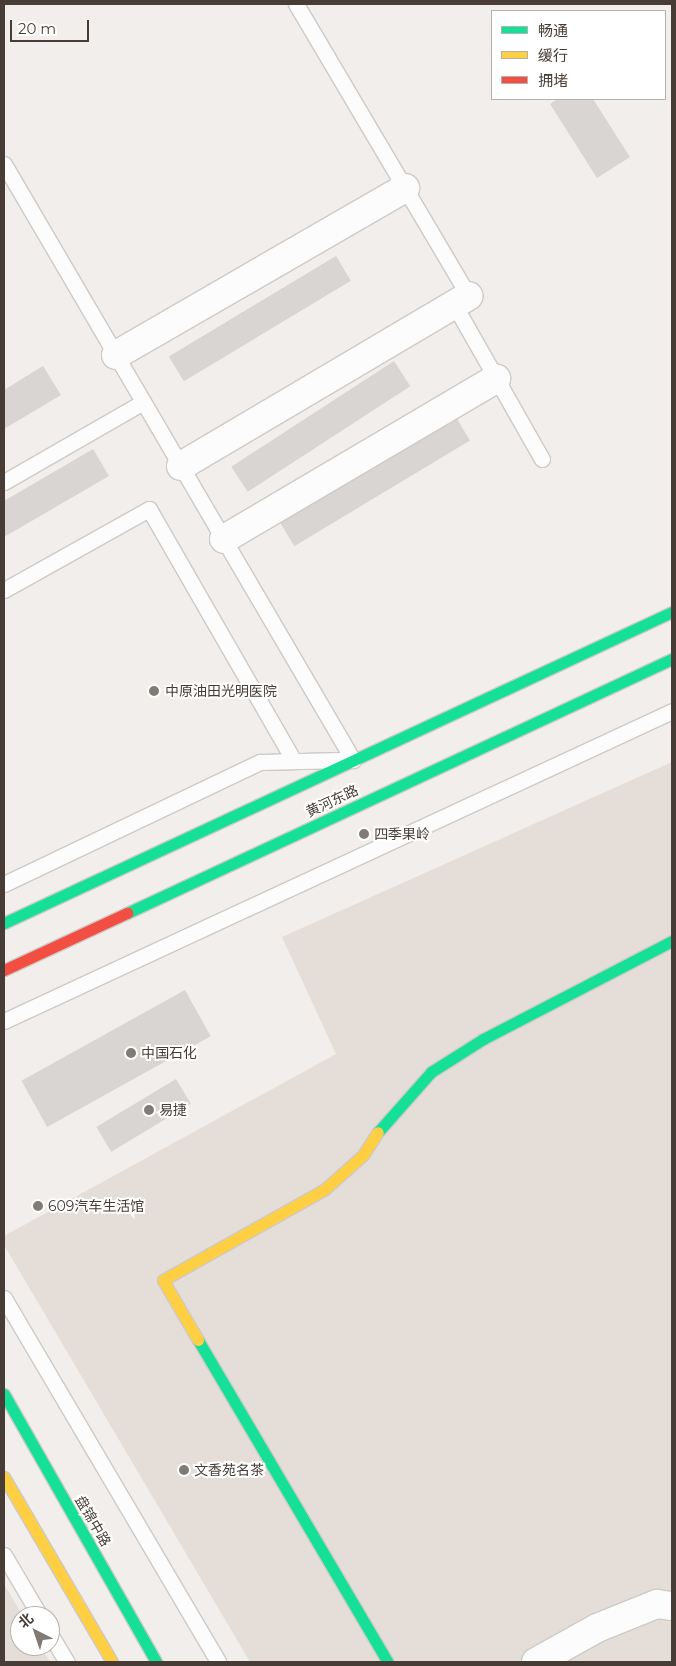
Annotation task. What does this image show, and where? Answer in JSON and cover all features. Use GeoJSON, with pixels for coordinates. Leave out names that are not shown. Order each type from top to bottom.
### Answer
{"type":"FeatureCollection","features":[{"type":"Feature","properties":{"kind":"street"},"geometry":{"type":"LineString","coordinates":[[116,355],[405,188]]}},
{"type":"Feature","properties":{"kind":"street"},"geometry":{"type":"LineString","coordinates":[[181,466],[462,301]]}},
{"type":"Feature","properties":{"kind":"street"},"geometry":{"type":"LineString","coordinates":[[224,539],[496,379]]}},
{"type":"Feature","properties":{"kind":"street","name":"黄河东路"},"geometry":{"type":"LineString","coordinates":[[4,923],[672,612]]}},
{"type":"Feature","properties":{"kind":"street","name":"黄河东路"},"geometry":{"type":"LineString","coordinates":[[4,970],[672,659]]}},
{"type":"Feature","properties":{"kind":"street"},"geometry":{"type":"LineString","coordinates":[[388,1662],[163,1280],[325,1189],[363,1155],[392,1111],[431,1072],[483,1039],[672,941]]}},
{"type":"Feature","properties":{"kind":"street","name":"盘锦中路"},"geometry":{"type":"LineString","coordinates":[[4,1394],[156,1662]]}},
{"type":"Feature","properties":{"kind":"street"},"geometry":{"type":"LineString","coordinates":[[4,1477],[112,1662]]}},
{"type":"Feature","properties":{"kind":"street"},"geometry":{"type":"LineString","coordinates":[[536,1662],[597,1628],[657,1604],[672,1606]]}},
{"type":"Feature","properties":{"kind":"lane"},"geometry":{"type":"LineString","coordinates":[[296,4],[405,188],[462,301],[496,379],[542,459]]}},
{"type":"Feature","properties":{"kind":"lane"},"geometry":{"type":"LineString","coordinates":[[4,164],[353,760]]}},
{"type":"Feature","properties":{"kind":"lane"},"geometry":{"type":"LineString","coordinates":[[4,482],[144,402]]}},
{"type":"Feature","properties":{"kind":"lane"},"geometry":{"type":"LineString","coordinates":[[4,590],[149,508],[293,759]]}},
{"type":"Feature","properties":{"kind":"lane"},"geometry":{"type":"LineString","coordinates":[[4,1021],[672,711]]}},
{"type":"Feature","properties":{"kind":"lane"},"geometry":{"type":"LineString","coordinates":[[4,884],[260,762],[293,759],[353,760]]}},
{"type":"Feature","properties":{"kind":"lane"},"geometry":{"type":"LineString","coordinates":[[4,1298],[218,1662]]}},
{"type":"Feature","properties":{"kind":"lane"},"geometry":{"type":"LineString","coordinates":[[4,1555],[34,1606]]}},
{"type":"Feature","properties":{"kind":"lane"},"geometry":{"type":"LineString","coordinates":[[60,1650],[67,1662]]}},
{"type":"Feature","properties":{"kind":"shaded area"},"geometry":{"type":"Polygon","coordinates":[[[672,762],[672,1662],[250,1662],[4,1245],[4,1236],[336,1054],[282,937],[672,762]]]}},
{"type":"Feature","properties":{"kind":"shaded area"},"geometry":{"type":"Polygon","coordinates":[[[4,1584],[17,1606],[10,1606],[10,1656],[47,1656],[50,1662],[4,1662],[4,1584]]]}},
{"type":"Feature","properties":{"kind":"building"},"geometry":{"type":"Polygon","coordinates":[[[556,100],[594,100],[630,157],[597,178],[550,104],[556,100]]]}},
{"type":"Feature","properties":{"kind":"building"},"geometry":{"type":"Polygon","coordinates":[[[336,256],[351,281],[184,381],[169,356],[336,256]]]}},
{"type":"Feature","properties":{"kind":"building"},"geometry":{"type":"Polygon","coordinates":[[[394,361],[410,386],[248,492],[231,467],[394,361]]]}},
{"type":"Feature","properties":{"kind":"building"},"geometry":{"type":"Polygon","coordinates":[[[43,366],[61,395],[4,429],[4,390],[43,366]]]}},
{"type":"Feature","properties":{"kind":"building"},"geometry":{"type":"Polygon","coordinates":[[[454,414],[470,441],[294,546],[278,520],[454,414]]]}},
{"type":"Feature","properties":{"kind":"building"},"geometry":{"type":"Polygon","coordinates":[[[93,449],[109,476],[4,537],[4,501],[93,449]]]}},
{"type":"Feature","properties":{"kind":"building"},"geometry":{"type":"Polygon","coordinates":[[[185,990],[211,1036],[47,1127],[21,1081],[185,990]]]}},
{"type":"Feature","properties":{"kind":"building"},"geometry":{"type":"Polygon","coordinates":[[[176,1079],[191,1104],[111,1152],[96,1127],[176,1079]]]}},
{"type":"Feature","properties":{"kind":"traffic: fast"},"geometry":{"type":"LineString","coordinates":[[4,923],[672,612]]}},
{"type":"Feature","properties":{"kind":"traffic: fast"},"geometry":{"type":"LineString","coordinates":[[127,913],[672,659]]}},
{"type":"Feature","properties":{"kind":"traffic: fast"},"geometry":{"type":"LineString","coordinates":[[378,1132],[431,1072],[483,1039],[672,941]]}},
{"type":"Feature","properties":{"kind":"traffic: fast"},"geometry":{"type":"LineString","coordinates":[[198,1340],[388,1662]]}},
{"type":"Feature","properties":{"kind":"traffic: fast"},"geometry":{"type":"LineString","coordinates":[[4,1394],[156,1662]]}},
{"type":"Feature","properties":{"kind":"traffic: slow"},"geometry":{"type":"LineString","coordinates":[[198,1340],[163,1280],[325,1189],[363,1155],[378,1132]]}},
{"type":"Feature","properties":{"kind":"traffic: slow"},"geometry":{"type":"LineString","coordinates":[[4,1477],[112,1662]]}},
{"type":"Feature","properties":{"kind":"traffic: jam"},"geometry":{"type":"LineString","coordinates":[[4,970],[127,913]]}},
{"type":"Feature","properties":{"kind":"place","name":"中原油田光明医院"},"geometry":{"type":"Point","coordinates":[154,691]}},
{"type":"Feature","properties":{"kind":"place","name":"四季果岭"},"geometry":{"type":"Point","coordinates":[364,834]}},
{"type":"Feature","properties":{"kind":"place","name":"中国石化"},"geometry":{"type":"Point","coordinates":[131,1053]}},
{"type":"Feature","properties":{"kind":"place","name":"易捷"},"geometry":{"type":"Point","coordinates":[149,1110]}},
{"type":"Feature","properties":{"kind":"place","name":"609汽车生活馆"},"geometry":{"type":"Point","coordinates":[38,1206]}},
{"type":"Feature","properties":{"kind":"place","name":"文香苑名茶"},"geometry":{"type":"Point","coordinates":[184,1470]}}]}
